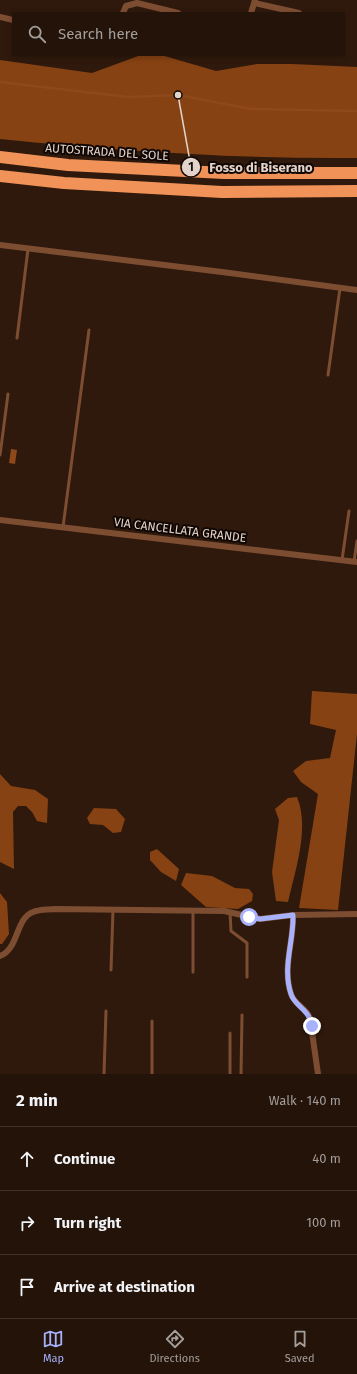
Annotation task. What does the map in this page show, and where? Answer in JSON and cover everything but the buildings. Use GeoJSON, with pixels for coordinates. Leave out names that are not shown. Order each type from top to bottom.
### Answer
{"type":"FeatureCollection","features":[{"type":"Feature","properties":{"kind":"highway","name":"AUTOSTRADA DEL SOLE"},"geometry":{"type":"LineString","coordinates":[[0,158],[68,165],[224,173],[357,173]]}},
{"type":"Feature","properties":{"kind":"highway"},"geometry":{"type":"LineString","coordinates":[[0,176],[64,183],[222,192],[357,191]]}},
{"type":"Feature","properties":{"kind":"street"},"geometry":{"type":"LineString","coordinates":[[251,12],[255,1],[295,12]]}},
{"type":"Feature","properties":{"kind":"street"},"geometry":{"type":"LineString","coordinates":[[123,12],[126,6],[137,3],[174,12]]}},
{"type":"Feature","properties":{"kind":"street"},"geometry":{"type":"LineString","coordinates":[[0,17],[12,20]]}},
{"type":"Feature","properties":{"kind":"street"},"geometry":{"type":"LineString","coordinates":[[0,246],[222,272],[357,290]]}},
{"type":"Feature","properties":{"kind":"street","name":"VIA CANCELLATA GRANDE"},"geometry":{"type":"LineString","coordinates":[[0,520],[355,562]]}},
{"type":"Feature","properties":{"kind":"street"},"geometry":{"type":"LineString","coordinates":[[0,956],[10,948],[21,925],[32,912],[55,909],[230,912],[260,919],[293,915],[357,914]]}},
{"type":"Feature","properties":{"kind":"street"},"geometry":{"type":"LineString","coordinates":[[293,915],[294,931],[288,950],[290,991],[292,998],[306,1011],[310,1018],[318,1074]]}},
{"type":"Feature","properties":{"kind":"lane"},"geometry":{"type":"LineString","coordinates":[[17,338],[28,249]]}},
{"type":"Feature","properties":{"kind":"lane"},"geometry":{"type":"LineString","coordinates":[[328,375],[340,288]]}},
{"type":"Feature","properties":{"kind":"lane"},"geometry":{"type":"LineString","coordinates":[[63,528],[89,330]]}},
{"type":"Feature","properties":{"kind":"lane"},"geometry":{"type":"LineString","coordinates":[[0,455],[8,394]]}},
{"type":"Feature","properties":{"kind":"lane"},"geometry":{"type":"LineString","coordinates":[[342,560],[349,511]]}},
{"type":"Feature","properties":{"kind":"lane"},"geometry":{"type":"LineString","coordinates":[[355,562],[357,541]]}},
{"type":"Feature","properties":{"kind":"lane"},"geometry":{"type":"LineString","coordinates":[[111,970],[113,910]]}},
{"type":"Feature","properties":{"kind":"lane"},"geometry":{"type":"LineString","coordinates":[[193,911],[193,972]]}},
{"type":"Feature","properties":{"kind":"lane"},"geometry":{"type":"LineString","coordinates":[[230,912],[231,931],[248,943],[247,977]]}},
{"type":"Feature","properties":{"kind":"lane"},"geometry":{"type":"LineString","coordinates":[[104,1074],[106,1011]]}},
{"type":"Feature","properties":{"kind":"lane"},"geometry":{"type":"LineString","coordinates":[[241,1074],[242,1015]]}},
{"type":"Feature","properties":{"kind":"lane"},"geometry":{"type":"LineString","coordinates":[[152,1021],[152,1074]]}},
{"type":"Feature","properties":{"kind":"lane"},"geometry":{"type":"LineString","coordinates":[[230,1033],[230,1074]]}},
{"type":"Feature","properties":{"kind":"shaded area"},"geometry":{"type":"Polygon","coordinates":[[[138,56],[164,56],[216,71],[257,64],[357,67],[357,158],[223,156],[0,139],[0,60],[92,73],[138,56]]]}},
{"type":"Feature","properties":{"kind":"shaded area"},"geometry":{"type":"Polygon","coordinates":[[[11,449],[17,450],[15,464],[9,463],[11,449]]]}},
{"type":"Feature","properties":{"kind":"shaded area"},"geometry":{"type":"Polygon","coordinates":[[[312,691],[357,694],[357,734],[338,910],[299,908],[318,794],[301,782],[293,771],[306,761],[330,758],[336,730],[310,724],[312,691]]]}},
{"type":"Feature","properties":{"kind":"shaded area"},"geometry":{"type":"Polygon","coordinates":[[[0,774],[11,786],[35,790],[48,799],[47,823],[37,821],[32,812],[26,806],[18,806],[13,812],[14,869],[0,862],[0,774]]]}},
{"type":"Feature","properties":{"kind":"shaded area"},"geometry":{"type":"Polygon","coordinates":[[[297,797],[301,809],[302,822],[300,850],[288,902],[276,901],[272,872],[279,820],[275,809],[288,798],[297,797]]]}},
{"type":"Feature","properties":{"kind":"shaded area"},"geometry":{"type":"Polygon","coordinates":[[[94,808],[116,809],[125,819],[121,832],[113,833],[103,825],[90,824],[87,818],[94,808]]]}},
{"type":"Feature","properties":{"kind":"shaded area"},"geometry":{"type":"Polygon","coordinates":[[[157,849],[179,869],[176,881],[161,872],[150,860],[150,852],[157,849]]]}},
{"type":"Feature","properties":{"kind":"shaded area"},"geometry":{"type":"Polygon","coordinates":[[[186,873],[212,876],[235,888],[249,889],[253,894],[252,901],[238,909],[206,907],[181,885],[186,873]]]}},
{"type":"Feature","properties":{"kind":"shaded area"},"geometry":{"type":"Polygon","coordinates":[[[0,893],[7,902],[9,934],[2,944],[0,944],[0,893]]]}},
{"type":"Feature","properties":{"kind":"waterway"},"geometry":{"type":"LineString","coordinates":[[0,82],[128,97],[178,95],[251,109],[357,111]]}},
{"type":"Feature","properties":{"kind":"place","name":"Fosso di Biserano"},"geometry":{"type":"Point","coordinates":[178,95]}},
{"type":"Feature","properties":{"kind":"route"},"geometry":{"type":"LineString","coordinates":[[249,917],[260,919],[293,915],[294,931],[288,950],[290,991],[292,998],[309,1014],[312,1026]]}}]}
